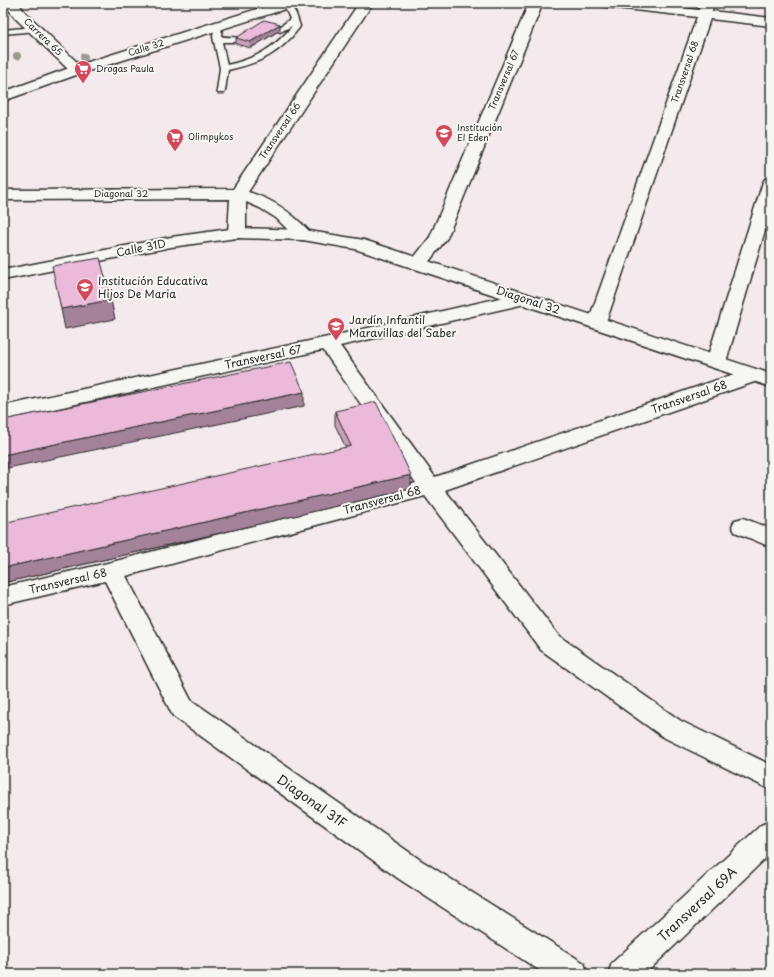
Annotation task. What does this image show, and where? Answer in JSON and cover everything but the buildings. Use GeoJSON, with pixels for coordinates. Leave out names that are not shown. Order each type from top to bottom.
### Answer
{"type":"FeatureCollection","features":[{"type":"Feature","properties":{"kind":"street","name":"Carrera 65"},"geometry":{"type":"LineString","coordinates":[[11,3],[20,15],[77,70]]}},
{"type":"Feature","properties":{"kind":"street","name":"Transversal 66"},"geometry":{"type":"LineString","coordinates":[[238,194],[366,3]]}},
{"type":"Feature","properties":{"kind":"street","name":"Transversal 67"},"geometry":{"type":"LineString","coordinates":[[418,264],[438,238],[536,3]]}},
{"type":"Feature","properties":{"kind":"street"},"geometry":{"type":"LineString","coordinates":[[606,3],[706,8],[771,22]]}},
{"type":"Feature","properties":{"kind":"street","name":"Calle 32"},"geometry":{"type":"LineString","coordinates":[[3,97],[77,70],[217,31],[288,4]]}},
{"type":"Feature","properties":{"kind":"street","name":"Transversal 68"},"geometry":{"type":"LineString","coordinates":[[597,322],[706,8]]}},
{"type":"Feature","properties":{"kind":"street"},"geometry":{"type":"LineString","coordinates":[[716,362],[771,182]]}},
{"type":"Feature","properties":{"kind":"street","name":"Diagonal 32"},"geometry":{"type":"LineString","coordinates":[[3,195],[238,194]]}},
{"type":"Feature","properties":{"kind":"street"},"geometry":{"type":"LineString","coordinates":[[237,233],[238,194],[256,199],[275,209],[291,221],[303,234]]}},
{"type":"Feature","properties":{"kind":"street","name":"Calle 31D"},"geometry":{"type":"LineString","coordinates":[[3,275],[171,242],[237,233],[281,233]]}},
{"type":"Feature","properties":{"kind":"street","name":"Diagonal 32"},"geometry":{"type":"LineString","coordinates":[[281,233],[303,234],[358,244],[597,322],[762,378]]}},
{"type":"Feature","properties":{"kind":"street","name":"Transversal 67"},"geometry":{"type":"LineString","coordinates":[[3,413],[328,343],[522,298]]}},
{"type":"Feature","properties":{"kind":"street"},"geometry":{"type":"LineString","coordinates":[[328,343],[430,487],[550,643],[672,729],[771,778]]}},
{"type":"Feature","properties":{"kind":"street","name":"Transversal 68"},"geometry":{"type":"LineString","coordinates":[[3,596],[112,571],[430,487],[762,378]]}},
{"type":"Feature","properties":{"kind":"street"},"geometry":{"type":"LineString","coordinates":[[743,526],[771,539]]}},
{"type":"Feature","properties":{"kind":"street","name":"Diagonal 31F"},"geometry":{"type":"LineString","coordinates":[[112,571],[182,708],[408,869],[573,974]]}},
{"type":"Feature","properties":{"kind":"street","name":"Transversal 69A"},"geometry":{"type":"LineString","coordinates":[[623,974],[771,834]]}},
{"type":"Feature","properties":{"kind":"lane"},"geometry":{"type":"LineString","coordinates":[[224,68],[254,61],[271,53],[288,38],[296,26],[288,4]]}},
{"type":"Feature","properties":{"kind":"lane"},"geometry":{"type":"LineString","coordinates":[[280,30],[294,20]]}},
{"type":"Feature","properties":{"kind":"lane"},"geometry":{"type":"LineString","coordinates":[[3,32],[34,29]]}},
{"type":"Feature","properties":{"kind":"lane"},"geometry":{"type":"LineString","coordinates":[[217,31],[226,41],[242,40]]}},
{"type":"Feature","properties":{"kind":"lane"},"geometry":{"type":"LineString","coordinates":[[217,31],[224,68],[221,91]]}},
{"type":"Feature","properties":{"kind":"place","name":"Drogas Paula"},"geometry":{"type":"Point","coordinates":[83,84]}},
{"type":"Feature","properties":{"kind":"place","name":"Institución El Eden"},"geometry":{"type":"Point","coordinates":[444,148]}},
{"type":"Feature","properties":{"kind":"place","name":"Olimpykos"},"geometry":{"type":"Point","coordinates":[175,152]}},
{"type":"Feature","properties":{"kind":"place","name":"Institución Educativa Hijos De Maria"},"geometry":{"type":"Point","coordinates":[85,302]}},
{"type":"Feature","properties":{"kind":"place","name":"Jardín Infantil Maravillas del Saber"},"geometry":{"type":"Point","coordinates":[336,341]}}]}
